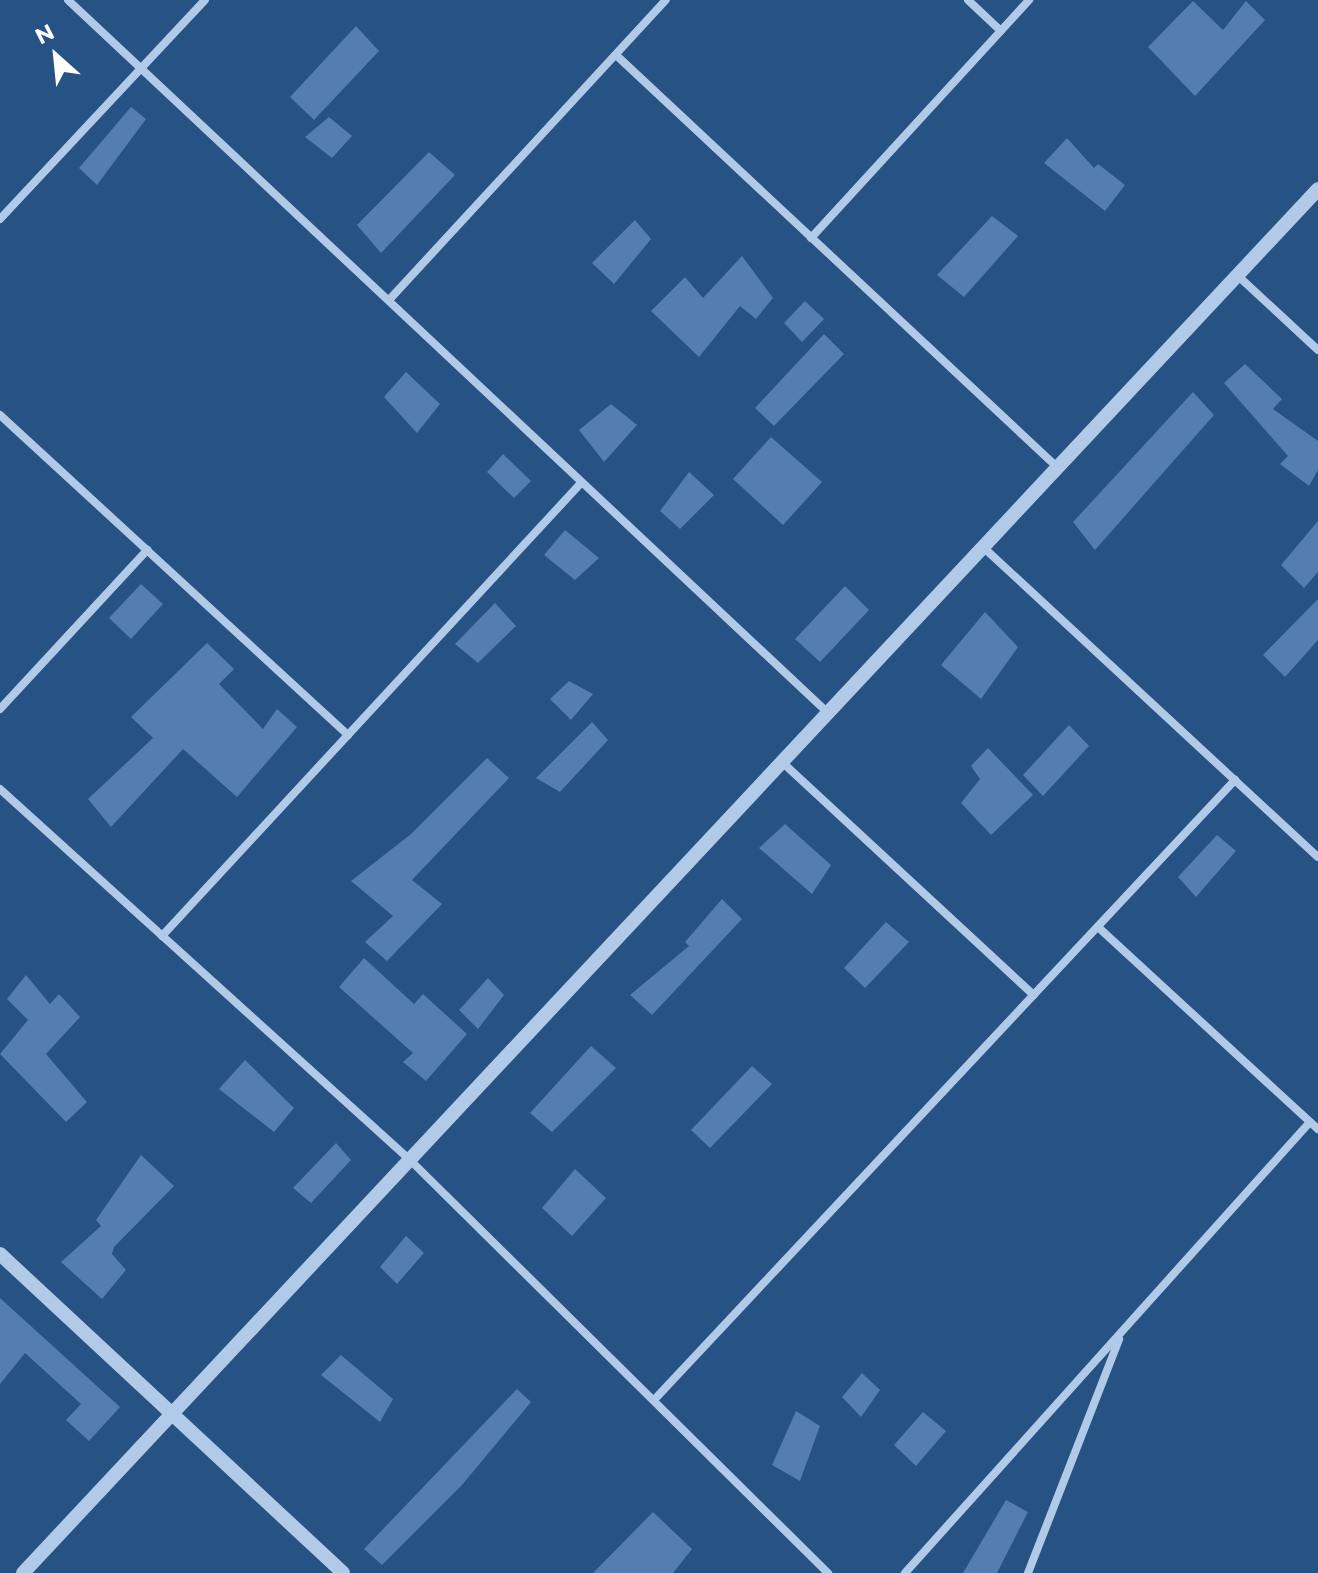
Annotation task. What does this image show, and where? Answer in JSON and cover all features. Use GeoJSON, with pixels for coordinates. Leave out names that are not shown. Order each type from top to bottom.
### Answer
{"type":"FeatureCollection","features":[{"type":"Feature","properties":{"kind":"street"},"geometry":{"type":"LineString","coordinates":[[68,0],[828,713]]}},
{"type":"Feature","properties":{"kind":"street"},"geometry":{"type":"LineString","coordinates":[[0,219],[205,0]]}},
{"type":"Feature","properties":{"kind":"street"},"geometry":{"type":"LineString","coordinates":[[389,300],[666,0]]}},
{"type":"Feature","properties":{"kind":"street"},"geometry":{"type":"LineString","coordinates":[[968,0],[1001,31]]}},
{"type":"Feature","properties":{"kind":"street"},"geometry":{"type":"LineString","coordinates":[[811,238],[1029,0]]}},
{"type":"Feature","properties":{"kind":"street"},"geometry":{"type":"LineString","coordinates":[[616,55],[1057,467]]}},
{"type":"Feature","properties":{"kind":"street"},"geometry":{"type":"LineString","coordinates":[[23,1573],[1318,189]]}},
{"type":"Feature","properties":{"kind":"street"},"geometry":{"type":"LineString","coordinates":[[1237,275],[1318,350]]}},
{"type":"Feature","properties":{"kind":"street"},"geometry":{"type":"LineString","coordinates":[[0,415],[348,735]]}},
{"type":"Feature","properties":{"kind":"street"},"geometry":{"type":"LineString","coordinates":[[162,936],[582,482]]}},
{"type":"Feature","properties":{"kind":"street"},"geometry":{"type":"LineString","coordinates":[[983,547],[1318,857]]}},
{"type":"Feature","properties":{"kind":"street"},"geometry":{"type":"LineString","coordinates":[[0,709],[147,550]]}},
{"type":"Feature","properties":{"kind":"street"},"geometry":{"type":"LineString","coordinates":[[782,762],[1034,995]]}},
{"type":"Feature","properties":{"kind":"street"},"geometry":{"type":"LineString","coordinates":[[654,1400],[1235,780]]}},
{"type":"Feature","properties":{"kind":"street"},"geometry":{"type":"LineString","coordinates":[[0,789],[410,1160],[828,1573]]}},
{"type":"Feature","properties":{"kind":"street"},"geometry":{"type":"LineString","coordinates":[[1098,927],[1318,1129]]}},
{"type":"Feature","properties":{"kind":"street"},"geometry":{"type":"LineString","coordinates":[[905,1573],[1310,1122]]}},
{"type":"Feature","properties":{"kind":"street"},"geometry":{"type":"LineString","coordinates":[[0,1254],[343,1573]]}},
{"type":"Feature","properties":{"kind":"street"},"geometry":{"type":"LineString","coordinates":[[1028,1573],[1122,1332]]}},
{"type":"Feature","properties":{"kind":"building"},"geometry":{"type":"Polygon","coordinates":[[[1193,1],[1223,30],[1246,1],[1265,20],[1195,96],[1148,47],[1193,1]]]}},
{"type":"Feature","properties":{"kind":"building"},"geometry":{"type":"Polygon","coordinates":[[[356,26],[379,51],[314,120],[290,97],[356,26]]]}},
{"type":"Feature","properties":{"kind":"building"},"geometry":{"type":"Polygon","coordinates":[[[131,107],[146,119],[97,185],[79,168],[131,107]]]}},
{"type":"Feature","properties":{"kind":"building"},"geometry":{"type":"Polygon","coordinates":[[[329,117],[352,136],[332,158],[305,137],[329,117]]]}},
{"type":"Feature","properties":{"kind":"building"},"geometry":{"type":"Polygon","coordinates":[[[1067,138],[1094,168],[1098,164],[1125,185],[1105,211],[1044,163],[1067,138]]]}},
{"type":"Feature","properties":{"kind":"building"},"geometry":{"type":"Polygon","coordinates":[[[429,152],[455,175],[381,253],[357,225],[429,152]]]}},
{"type":"Feature","properties":{"kind":"building"},"geometry":{"type":"Polygon","coordinates":[[[992,216],[1018,236],[964,297],[937,275],[992,216]]]}},
{"type":"Feature","properties":{"kind":"building"},"geometry":{"type":"Polygon","coordinates":[[[635,220],[651,239],[614,284],[592,263],[635,220]]]}},
{"type":"Feature","properties":{"kind":"building"},"geometry":{"type":"Polygon","coordinates":[[[742,256],[773,298],[756,319],[740,306],[699,357],[651,311],[685,277],[703,298],[742,256]]]}},
{"type":"Feature","properties":{"kind":"building"},"geometry":{"type":"Polygon","coordinates":[[[805,301],[824,319],[802,342],[784,323],[805,301]]]}},
{"type":"Feature","properties":{"kind":"building"},"geometry":{"type":"Polygon","coordinates":[[[824,334],[844,354],[774,426],[755,408],[824,334]]]}},
{"type":"Feature","properties":{"kind":"building"},"geometry":{"type":"Polygon","coordinates":[[[1245,364],[1282,399],[1273,409],[1318,441],[1318,470],[1309,486],[1280,464],[1288,456],[1224,383],[1245,364]]]}},
{"type":"Feature","properties":{"kind":"building"},"geometry":{"type":"Polygon","coordinates":[[[406,372],[440,404],[417,433],[384,397],[406,372]]]}},
{"type":"Feature","properties":{"kind":"building"},"geometry":{"type":"Polygon","coordinates":[[[1193,392],[1214,415],[1095,550],[1073,522],[1193,392]]]}},
{"type":"Feature","properties":{"kind":"building"},"geometry":{"type":"Polygon","coordinates":[[[611,404],[637,425],[604,462],[579,430],[611,404]]]}},
{"type":"Feature","properties":{"kind":"building"},"geometry":{"type":"Polygon","coordinates":[[[771,437],[822,482],[783,525],[733,479],[771,437]]]}},
{"type":"Feature","properties":{"kind":"building"},"geometry":{"type":"Polygon","coordinates":[[[503,454],[531,481],[514,498],[487,472],[503,454]]]}},
{"type":"Feature","properties":{"kind":"building"},"geometry":{"type":"Polygon","coordinates":[[[689,472],[714,495],[680,529],[660,511],[689,472]]]}},
{"type":"Feature","properties":{"kind":"building"},"geometry":{"type":"Polygon","coordinates":[[[1318,521],[1318,572],[1304,588],[1281,565],[1318,521]]]}},
{"type":"Feature","properties":{"kind":"building"},"geometry":{"type":"Polygon","coordinates":[[[565,530],[599,558],[575,580],[544,555],[565,530]]]}},
{"type":"Feature","properties":{"kind":"building"},"geometry":{"type":"Polygon","coordinates":[[[141,584],[163,604],[131,639],[109,618],[141,584]]]}},
{"type":"Feature","properties":{"kind":"building"},"geometry":{"type":"Polygon","coordinates":[[[845,586],[869,610],[820,662],[795,639],[845,586]]]}},
{"type":"Feature","properties":{"kind":"building"},"geometry":{"type":"Polygon","coordinates":[[[1318,599],[1318,640],[1285,677],[1263,655],[1318,599]]]}},
{"type":"Feature","properties":{"kind":"building"},"geometry":{"type":"Polygon","coordinates":[[[495,603],[516,626],[478,663],[455,644],[495,603]]]}},
{"type":"Feature","properties":{"kind":"building"},"geometry":{"type":"Polygon","coordinates":[[[985,612],[1018,647],[981,699],[941,665],[985,612]]]}},
{"type":"Feature","properties":{"kind":"building"},"geometry":{"type":"Polygon","coordinates":[[[207,643],[234,669],[219,684],[263,729],[277,709],[297,727],[237,797],[183,749],[111,827],[88,799],[153,738],[131,717],[207,643]]]}},
{"type":"Feature","properties":{"kind":"building"},"geometry":{"type":"Polygon","coordinates":[[[569,681],[593,694],[571,720],[550,699],[569,681]]]}},
{"type":"Feature","properties":{"kind":"building"},"geometry":{"type":"Polygon","coordinates":[[[592,722],[608,740],[560,792],[536,778],[592,722]]]}},
{"type":"Feature","properties":{"kind":"building"},"geometry":{"type":"Polygon","coordinates":[[[1069,725],[1089,746],[1043,796],[1023,775],[1069,725]]]}},
{"type":"Feature","properties":{"kind":"building"},"geometry":{"type":"Polygon","coordinates":[[[988,748],[1033,795],[991,835],[961,803],[980,779],[971,766],[988,748]]]}},
{"type":"Feature","properties":{"kind":"building"},"geometry":{"type":"Polygon","coordinates":[[[487,758],[509,778],[412,880],[442,904],[387,961],[365,942],[393,916],[351,881],[411,834],[487,758]]]}},
{"type":"Feature","properties":{"kind":"building"},"geometry":{"type":"Polygon","coordinates":[[[785,824],[831,865],[812,894],[759,848],[785,824]]]}},
{"type":"Feature","properties":{"kind":"building"},"geometry":{"type":"Polygon","coordinates":[[[1217,835],[1236,851],[1196,897],[1178,877],[1217,835]]]}},
{"type":"Feature","properties":{"kind":"building"},"geometry":{"type":"Polygon","coordinates":[[[722,899],[742,919],[652,1015],[630,995],[689,946],[685,942],[722,899]]]}},
{"type":"Feature","properties":{"kind":"building"},"geometry":{"type":"Polygon","coordinates":[[[886,922],[909,942],[865,988],[844,968],[886,922]]]}},
{"type":"Feature","properties":{"kind":"building"},"geometry":{"type":"Polygon","coordinates":[[[364,958],[414,1004],[423,994],[467,1034],[426,1081],[403,1062],[413,1053],[339,987],[364,958]]]}},
{"type":"Feature","properties":{"kind":"building"},"geometry":{"type":"Polygon","coordinates":[[[26,975],[50,1004],[59,994],[80,1017],[46,1054],[87,1102],[66,1122],[0,1054],[28,1020],[7,999],[26,975]]]}},
{"type":"Feature","properties":{"kind":"building"},"geometry":{"type":"Polygon","coordinates":[[[488,978],[504,995],[478,1029],[459,1010],[488,978]]]}},
{"type":"Feature","properties":{"kind":"building"},"geometry":{"type":"Polygon","coordinates":[[[591,1046],[616,1068],[552,1132],[530,1113],[591,1046]]]}},
{"type":"Feature","properties":{"kind":"building"},"geometry":{"type":"Polygon","coordinates":[[[245,1060],[294,1108],[274,1132],[219,1089],[245,1060]]]}},
{"type":"Feature","properties":{"kind":"building"},"geometry":{"type":"Polygon","coordinates":[[[752,1066],[772,1084],[710,1148],[691,1130],[752,1066]]]}},
{"type":"Feature","properties":{"kind":"building"},"geometry":{"type":"Polygon","coordinates":[[[336,1143],[351,1160],[311,1203],[293,1188],[336,1143]]]}},
{"type":"Feature","properties":{"kind":"building"},"geometry":{"type":"Polygon","coordinates":[[[141,1155],[174,1186],[114,1247],[112,1254],[126,1270],[102,1299],[61,1262],[101,1226],[96,1220],[141,1155]]]}},
{"type":"Feature","properties":{"kind":"building"},"geometry":{"type":"Polygon","coordinates":[[[575,1169],[606,1198],[572,1236],[542,1208],[575,1169]]]}},
{"type":"Feature","properties":{"kind":"building"},"geometry":{"type":"Polygon","coordinates":[[[406,1236],[424,1253],[397,1284],[380,1267],[406,1236]]]}},
{"type":"Feature","properties":{"kind":"building"},"geometry":{"type":"Polygon","coordinates":[[[0,1298],[120,1407],[89,1441],[66,1420],[81,1404],[25,1353],[0,1384],[0,1298]]]}},
{"type":"Feature","properties":{"kind":"building"},"geometry":{"type":"Polygon","coordinates":[[[341,1355],[393,1399],[380,1422],[321,1375],[341,1355]]]}},
{"type":"Feature","properties":{"kind":"building"},"geometry":{"type":"Polygon","coordinates":[[[862,1373],[880,1390],[861,1417],[842,1397],[862,1373]]]}},
{"type":"Feature","properties":{"kind":"building"},"geometry":{"type":"Polygon","coordinates":[[[517,1389],[531,1402],[462,1485],[382,1565],[364,1549],[517,1389]]]}},
{"type":"Feature","properties":{"kind":"building"},"geometry":{"type":"Polygon","coordinates":[[[796,1411],[820,1426],[800,1481],[772,1465],[796,1411]]]}},
{"type":"Feature","properties":{"kind":"building"},"geometry":{"type":"Polygon","coordinates":[[[923,1412],[946,1431],[916,1466],[894,1445],[923,1412]]]}},
{"type":"Feature","properties":{"kind":"building"},"geometry":{"type":"Polygon","coordinates":[[[1006,1500],[1028,1512],[997,1573],[963,1573],[1006,1500]]]}},
{"type":"Feature","properties":{"kind":"building"},"geometry":{"type":"Polygon","coordinates":[[[653,1512],[692,1549],[673,1573],[593,1573],[653,1512]]]}}]}
